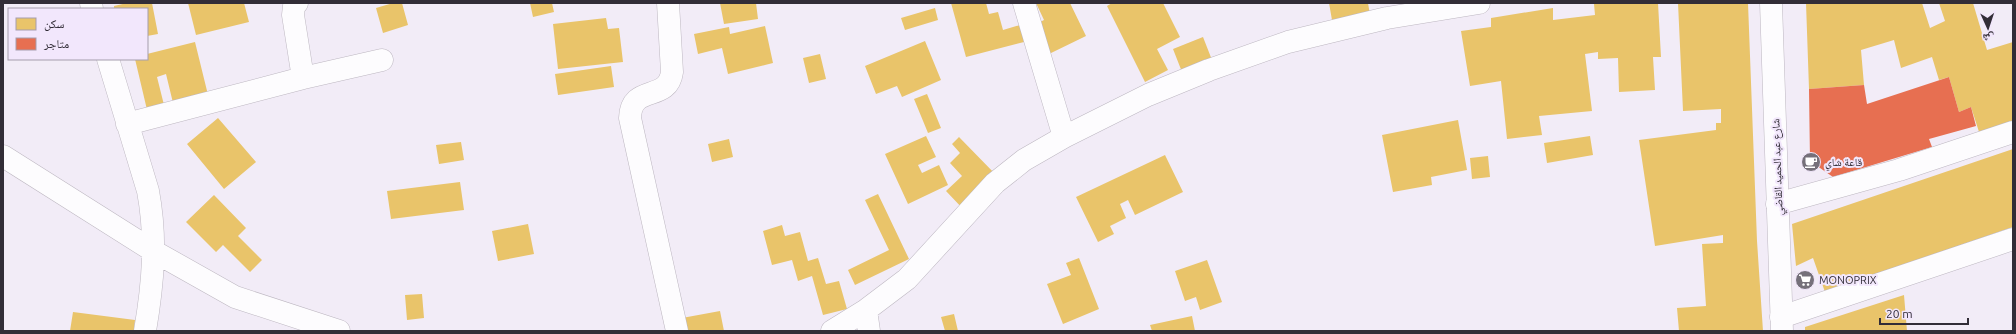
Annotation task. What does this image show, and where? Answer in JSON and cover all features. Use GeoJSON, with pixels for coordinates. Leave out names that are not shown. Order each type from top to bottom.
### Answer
{"type":"FeatureCollection","features":[{"type":"Feature","properties":{"kind":"street"},"geometry":{"type":"LineString","coordinates":[[297,3],[294,6],[293,15],[303,78]]}},
{"type":"Feature","properties":{"kind":"street"},"geometry":{"type":"LineString","coordinates":[[668,3],[672,72],[671,80],[661,90],[640,97],[634,101],[630,108],[630,118],[677,331]]}},
{"type":"Feature","properties":{"kind":"street"},"geometry":{"type":"LineString","coordinates":[[1024,3],[1064,137]]}},
{"type":"Feature","properties":{"kind":"street"},"geometry":{"type":"LineString","coordinates":[[832,331],[868,321],[995,183],[1024,160],[1064,137],[1148,95],[1209,70],[1386,10],[1479,3]]}},
{"type":"Feature","properties":{"kind":"street","name":"شارع عبد الحميد القاضي"},"geometry":{"type":"LineString","coordinates":[[1770,3],[1782,324]]}},
{"type":"Feature","properties":{"kind":"street"},"geometry":{"type":"LineString","coordinates":[[108,60],[148,191],[154,229],[155,252],[151,294],[145,331]]}},
{"type":"Feature","properties":{"kind":"street"},"geometry":{"type":"LineString","coordinates":[[127,124],[303,78],[382,60]]}},
{"type":"Feature","properties":{"kind":"street"},"geometry":{"type":"LineString","coordinates":[[1778,204],[1898,170],[2013,132]]}},
{"type":"Feature","properties":{"kind":"street"},"geometry":{"type":"LineString","coordinates":[[3,156],[155,252],[235,297],[339,331]]}},
{"type":"Feature","properties":{"kind":"street"},"geometry":{"type":"LineString","coordinates":[[1782,324],[2013,239]]}},
{"type":"Feature","properties":{"kind":"building: سكن"},"geometry":{"type":"Polygon","coordinates":[[[127,3],[152,3],[158,34],[148,36],[148,8],[114,8],[114,6],[127,3]]]}},
{"type":"Feature","properties":{"kind":"building: سكن"},"geometry":{"type":"Polygon","coordinates":[[[188,3],[244,3],[249,22],[196,35],[188,3]]]}},
{"type":"Feature","properties":{"kind":"building: سكن"},"geometry":{"type":"Polygon","coordinates":[[[393,3],[402,3],[408,25],[383,33],[376,8],[393,3]]]}},
{"type":"Feature","properties":{"kind":"building: سكن"},"geometry":{"type":"Polygon","coordinates":[[[530,3],[552,3],[554,12],[533,17],[530,3]]]}},
{"type":"Feature","properties":{"kind":"building: سكن"},"geometry":{"type":"Polygon","coordinates":[[[720,3],[756,3],[758,19],[724,24],[720,3]]]}},
{"type":"Feature","properties":{"kind":"building: سكن"},"geometry":{"type":"Polygon","coordinates":[[[951,3],[986,3],[989,14],[998,12],[1003,30],[1020,25],[1024,42],[966,57],[951,3]]]}},
{"type":"Feature","properties":{"kind":"building: سكن"},"geometry":{"type":"Polygon","coordinates":[[[1036,3],[1070,3],[1086,36],[1049,54],[1034,25],[1044,20],[1036,3]]]}},
{"type":"Feature","properties":{"kind":"building: سكن"},"geometry":{"type":"Polygon","coordinates":[[[1112,3],[1163,3],[1180,37],[1157,49],[1168,70],[1145,82],[1107,6],[1112,3]]]}},
{"type":"Feature","properties":{"kind":"building: سكن"},"geometry":{"type":"Polygon","coordinates":[[[1329,3],[1368,3],[1370,15],[1332,20],[1329,3]]]}},
{"type":"Feature","properties":{"kind":"building: سكن"},"geometry":{"type":"Polygon","coordinates":[[[1658,3],[1661,57],[1653,57],[1655,90],[1619,92],[1618,58],[1598,59],[1598,52],[1585,54],[1592,111],[1539,116],[1542,135],[1507,139],[1501,81],[1470,86],[1461,31],[1491,27],[1491,18],[1553,8],[1553,20],[1595,15],[1594,4],[1658,3]]]}},
{"type":"Feature","properties":{"kind":"building: سكن"},"geometry":{"type":"Polygon","coordinates":[[[1678,3],[1748,3],[1757,241],[1763,331],[1679,331],[1677,308],[1706,306],[1702,244],[1723,243],[1723,235],[1655,246],[1639,140],[1716,130],[1716,123],[1721,123],[1721,109],[1683,111],[1678,3]]]}},
{"type":"Feature","properties":{"kind":"building: سكن"},"geometry":{"type":"Polygon","coordinates":[[[1806,3],[1922,3],[1930,28],[1945,21],[1939,3],[1973,3],[1987,50],[2013,42],[2013,125],[1980,135],[1971,107],[1959,112],[1949,77],[1939,80],[1932,57],[1901,68],[1894,40],[1861,50],[1864,85],[1809,89],[1806,3]]]}},
{"type":"Feature","properties":{"kind":"building: سكن"},"geometry":{"type":"Polygon","coordinates":[[[935,8],[938,20],[905,30],[901,18],[935,8]]]}},
{"type":"Feature","properties":{"kind":"building: سكن"},"geometry":{"type":"Polygon","coordinates":[[[606,18],[608,29],[619,28],[623,62],[558,69],[553,24],[606,18]]]}},
{"type":"Feature","properties":{"kind":"building: سكن"},"geometry":{"type":"Polygon","coordinates":[[[765,26],[773,63],[728,74],[722,48],[698,54],[694,34],[729,27],[730,34],[765,26]]]}},
{"type":"Feature","properties":{"kind":"building: سكن"},"geometry":{"type":"Polygon","coordinates":[[[1203,37],[1212,60],[1182,72],[1173,49],[1203,37]]]}},
{"type":"Feature","properties":{"kind":"building: سكن"},"geometry":{"type":"Polygon","coordinates":[[[925,41],[941,80],[902,97],[897,86],[876,94],[865,66],[925,41]]]}},
{"type":"Feature","properties":{"kind":"building: سكن"},"geometry":{"type":"Polygon","coordinates":[[[195,42],[209,99],[174,107],[166,74],[157,77],[165,109],[148,114],[135,60],[148,60],[148,54],[195,42]]]}},
{"type":"Feature","properties":{"kind":"building: سكن"},"geometry":{"type":"Polygon","coordinates":[[[820,54],[826,79],[809,83],[803,58],[820,54]]]}},
{"type":"Feature","properties":{"kind":"building: سكن"},"geometry":{"type":"Polygon","coordinates":[[[611,66],[614,87],[558,95],[555,74],[611,66]]]}},
{"type":"Feature","properties":{"kind":"building: سكن"},"geometry":{"type":"Polygon","coordinates":[[[927,94],[941,128],[928,133],[914,99],[927,94]]]}},
{"type":"Feature","properties":{"kind":"building: سكن"},"geometry":{"type":"Polygon","coordinates":[[[218,118],[256,162],[224,189],[187,144],[218,118]]]}},
{"type":"Feature","properties":{"kind":"building: سكن"},"geometry":{"type":"Polygon","coordinates":[[[1458,120],[1467,170],[1431,177],[1432,185],[1393,192],[1382,135],[1458,120]]]}},
{"type":"Feature","properties":{"kind":"building: سكن"},"geometry":{"type":"Polygon","coordinates":[[[926,136],[936,157],[918,165],[922,173],[939,165],[948,185],[908,204],[885,154],[926,136]]]}},
{"type":"Feature","properties":{"kind":"building: سكن"},"geometry":{"type":"Polygon","coordinates":[[[1590,136],[1593,155],[1547,163],[1544,143],[1590,136]]]}},
{"type":"Feature","properties":{"kind":"building: سكن"},"geometry":{"type":"Polygon","coordinates":[[[959,137],[999,178],[965,211],[946,191],[962,176],[950,163],[960,153],[952,144],[959,137]]]}},
{"type":"Feature","properties":{"kind":"building: سكن"},"geometry":{"type":"Polygon","coordinates":[[[729,139],[733,157],[712,162],[708,144],[729,139]]]}},
{"type":"Feature","properties":{"kind":"building: سكن"},"geometry":{"type":"Polygon","coordinates":[[[461,142],[464,160],[439,164],[436,145],[461,142]]]}},
{"type":"Feature","properties":{"kind":"building: سكن"},"geometry":{"type":"Polygon","coordinates":[[[2013,149],[2013,227],[1825,292],[1813,258],[1796,266],[1792,224],[2013,149]]]}},
{"type":"Feature","properties":{"kind":"building: سكن"},"geometry":{"type":"Polygon","coordinates":[[[1165,155],[1183,192],[1135,215],[1128,200],[1120,204],[1126,218],[1110,226],[1114,234],[1098,242],[1076,197],[1165,155]]]}},
{"type":"Feature","properties":{"kind":"building: سكن"},"geometry":{"type":"Polygon","coordinates":[[[1488,156],[1490,177],[1472,179],[1470,158],[1488,156]]]}},
{"type":"Feature","properties":{"kind":"building: سكن"},"geometry":{"type":"Polygon","coordinates":[[[460,182],[464,210],[391,219],[387,191],[460,182]]]}},
{"type":"Feature","properties":{"kind":"building: سكن"},"geometry":{"type":"Polygon","coordinates":[[[878,194],[909,259],[855,285],[848,270],[889,250],[865,200],[878,194]]]}},
{"type":"Feature","properties":{"kind":"building: سكن"},"geometry":{"type":"Polygon","coordinates":[[[214,195],[246,228],[238,236],[262,260],[250,272],[223,245],[216,252],[186,222],[214,195]]]}},
{"type":"Feature","properties":{"kind":"building: سكن"},"geometry":{"type":"Polygon","coordinates":[[[528,224],[534,254],[498,261],[492,231],[528,224]]]}},
{"type":"Feature","properties":{"kind":"building: سكن"},"geometry":{"type":"Polygon","coordinates":[[[782,225],[785,236],[800,232],[808,261],[818,258],[826,284],[839,281],[847,309],[823,315],[812,276],[798,281],[792,260],[772,265],[763,231],[782,225]]]}},
{"type":"Feature","properties":{"kind":"building: سكن"},"geometry":{"type":"Polygon","coordinates":[[[1079,258],[1099,309],[1063,324],[1047,284],[1071,275],[1066,263],[1079,258]]]}},
{"type":"Feature","properties":{"kind":"building: سكن"},"geometry":{"type":"Polygon","coordinates":[[[1207,260],[1222,302],[1200,310],[1196,297],[1185,301],[1175,271],[1207,260]]]}},
{"type":"Feature","properties":{"kind":"building: سكن"},"geometry":{"type":"Polygon","coordinates":[[[422,294],[424,318],[407,320],[405,295],[422,294]]]}},
{"type":"Feature","properties":{"kind":"building: سكن"},"geometry":{"type":"Polygon","coordinates":[[[1904,295],[1907,331],[1805,331],[1805,327],[1904,295]]]}},
{"type":"Feature","properties":{"kind":"building: سكن"},"geometry":{"type":"Polygon","coordinates":[[[720,311],[724,331],[684,331],[682,318],[720,311]]]}},
{"type":"Feature","properties":{"kind":"building: سكن"},"geometry":{"type":"Polygon","coordinates":[[[73,312],[135,320],[134,331],[70,331],[73,312]]]}},
{"type":"Feature","properties":{"kind":"building: سكن"},"geometry":{"type":"Polygon","coordinates":[[[954,314],[958,331],[945,331],[941,317],[954,314]]]}},
{"type":"Feature","properties":{"kind":"building: سكن"},"geometry":{"type":"Polygon","coordinates":[[[1192,316],[1195,331],[1152,331],[1150,325],[1192,316]]]}},
{"type":"Feature","properties":{"kind":"building: متاجر"},"geometry":{"type":"Polygon","coordinates":[[[1949,77],[1959,112],[1971,107],[1976,126],[1929,139],[1932,147],[1833,177],[1810,161],[1809,89],[1864,85],[1867,104],[1949,77]]]}},
{"type":"Feature","properties":{"kind":"place","name":"قاعة شاي"},"geometry":{"type":"Point","coordinates":[1811,162]}},
{"type":"Feature","properties":{"kind":"place","name":"MONOPRIX"},"geometry":{"type":"Point","coordinates":[1805,280]}}]}
